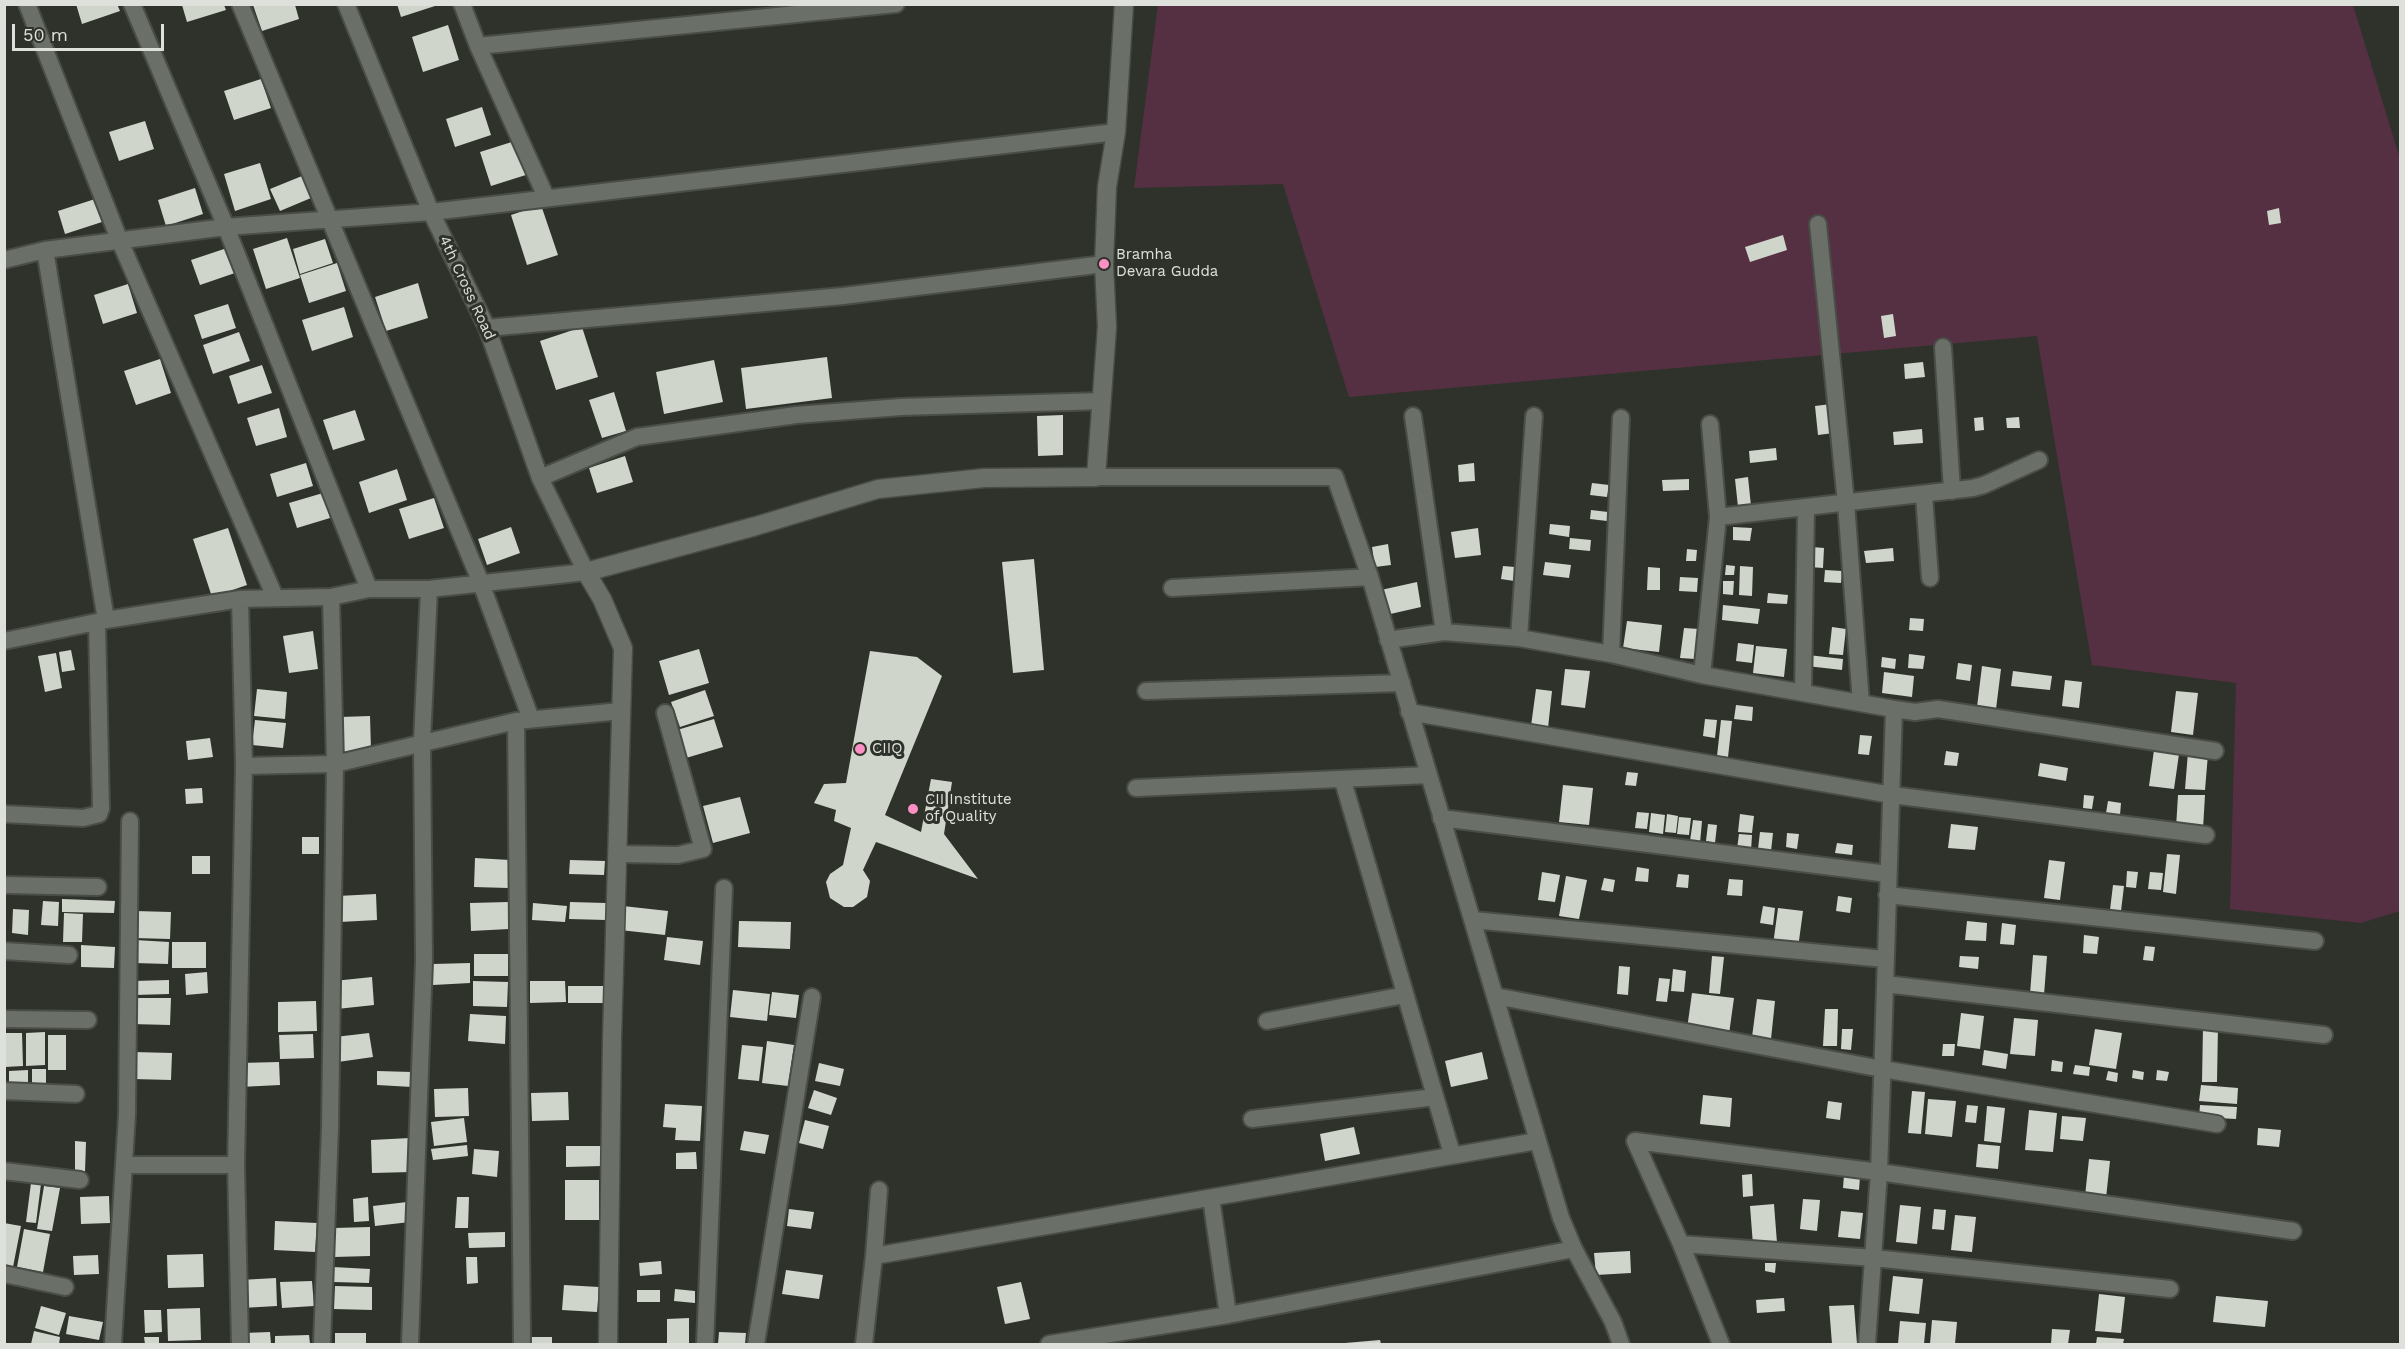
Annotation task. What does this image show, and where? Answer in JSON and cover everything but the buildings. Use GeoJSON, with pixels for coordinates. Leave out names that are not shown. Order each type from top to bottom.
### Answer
{"type":"FeatureCollection","features":[{"type":"Feature","properties":{"kind":"street"},"geometry":{"type":"LineString","coordinates":[[27,4],[119,239],[275,597]]}},
{"type":"Feature","properties":{"kind":"street"},"geometry":{"type":"LineString","coordinates":[[132,4],[226,227],[369,589]]}},
{"type":"Feature","properties":{"kind":"street"},"geometry":{"type":"LineString","coordinates":[[240,4],[481,584],[524,720],[522,1344]]}},
{"type":"Feature","properties":{"kind":"street","name":"4th Cross Road"},"geometry":{"type":"LineString","coordinates":[[346,4],[431,212],[487,327],[540,478],[586,572]]}},
{"type":"Feature","properties":{"kind":"street"},"geometry":{"type":"LineString","coordinates":[[462,4],[478,46],[546,196]]}},
{"type":"Feature","properties":{"kind":"street"},"geometry":{"type":"LineString","coordinates":[[478,46],[896,4]]}},
{"type":"Feature","properties":{"kind":"street"},"geometry":{"type":"LineString","coordinates":[[1096,477],[1107,327],[1104,264],[1107,187],[1116,132],[1124,4]]}},
{"type":"Feature","properties":{"kind":"street"},"geometry":{"type":"LineString","coordinates":[[4,260],[45,250],[119,239],[329,218],[431,212],[546,196],[1116,132]]}},
{"type":"Feature","properties":{"kind":"street"},"geometry":{"type":"LineString","coordinates":[[1818,225],[1846,503],[1861,703]]}},
{"type":"Feature","properties":{"kind":"street"},"geometry":{"type":"LineString","coordinates":[[4,814],[83,818],[99,814],[101,809],[101,621],[45,250]]}},
{"type":"Feature","properties":{"kind":"street"},"geometry":{"type":"LineString","coordinates":[[487,327],[843,296],[1104,264]]}},
{"type":"Feature","properties":{"kind":"street"},"geometry":{"type":"LineString","coordinates":[[1943,346],[1952,491]]}},
{"type":"Feature","properties":{"kind":"street"},"geometry":{"type":"LineString","coordinates":[[540,478],[638,437],[785,416],[901,407],[1102,401]]}},
{"type":"Feature","properties":{"kind":"street"},"geometry":{"type":"LineString","coordinates":[[1413,416],[1444,632]]}},
{"type":"Feature","properties":{"kind":"street"},"geometry":{"type":"LineString","coordinates":[[1519,638],[1534,416]]}},
{"type":"Feature","properties":{"kind":"street"},"geometry":{"type":"LineString","coordinates":[[1611,654],[1621,418]]}},
{"type":"Feature","properties":{"kind":"street"},"geometry":{"type":"LineString","coordinates":[[1702,675],[1718,517],[1710,424]]}},
{"type":"Feature","properties":{"kind":"street"},"geometry":{"type":"LineString","coordinates":[[1718,517],[1952,491],[1984,485],[2039,460]]}},
{"type":"Feature","properties":{"kind":"street"},"geometry":{"type":"LineString","coordinates":[[4,641],[101,621],[240,599],[330,597],[369,589],[429,590],[586,572],[878,489],[984,478],[1335,477],[1370,577],[1402,682],[1537,1141],[1574,1249],[1613,1322],[1621,1344]]}},
{"type":"Feature","properties":{"kind":"street"},"geometry":{"type":"LineString","coordinates":[[1924,495],[1930,578]]}},
{"type":"Feature","properties":{"kind":"street"},"geometry":{"type":"LineString","coordinates":[[1803,692],[1806,508]]}},
{"type":"Feature","properties":{"kind":"street"},"geometry":{"type":"LineString","coordinates":[[586,572],[602,599],[623,648],[608,1344]]}},
{"type":"Feature","properties":{"kind":"street"},"geometry":{"type":"LineString","coordinates":[[1172,588],[1370,577]]}},
{"type":"Feature","properties":{"kind":"street"},"geometry":{"type":"LineString","coordinates":[[410,1344],[424,961],[422,742],[429,590]]}},
{"type":"Feature","properties":{"kind":"street"},"geometry":{"type":"LineString","coordinates":[[322,1344],[330,1127],[335,764],[330,597]]}},
{"type":"Feature","properties":{"kind":"street"},"geometry":{"type":"LineString","coordinates":[[240,599],[244,766],[236,1165],[240,1344]]}},
{"type":"Feature","properties":{"kind":"street"},"geometry":{"type":"LineString","coordinates":[[1388,640],[1444,632],[1519,638],[1611,654],[1702,675],[1894,709],[1915,712],[1938,710],[2215,751]]}},
{"type":"Feature","properties":{"kind":"street"},"geometry":{"type":"LineString","coordinates":[[1146,691],[1402,682]]}},
{"type":"Feature","properties":{"kind":"street"},"geometry":{"type":"LineString","coordinates":[[1867,1344],[1879,1172],[1894,709]]}},
{"type":"Feature","properties":{"kind":"street"},"geometry":{"type":"LineString","coordinates":[[244,766],[335,764],[524,720],[621,711]]}},
{"type":"Feature","properties":{"kind":"street"},"geometry":{"type":"LineString","coordinates":[[1409,712],[1892,795],[2206,835]]}},
{"type":"Feature","properties":{"kind":"street"},"geometry":{"type":"LineString","coordinates":[[618,854],[678,855],[703,849],[665,713]]}},
{"type":"Feature","properties":{"kind":"street"},"geometry":{"type":"LineString","coordinates":[[1136,788],[1342,781],[1429,775]]}},
{"type":"Feature","properties":{"kind":"street"},"geometry":{"type":"LineString","coordinates":[[1342,781],[1452,1154]]}},
{"type":"Feature","properties":{"kind":"street"},"geometry":{"type":"LineString","coordinates":[[1442,818],[1888,874]]}},
{"type":"Feature","properties":{"kind":"street"},"geometry":{"type":"LineString","coordinates":[[113,1344],[124,1165],[130,822]]}},
{"type":"Feature","properties":{"kind":"street"},"geometry":{"type":"LineString","coordinates":[[4,885],[98,887]]}},
{"type":"Feature","properties":{"kind":"street"},"geometry":{"type":"LineString","coordinates":[[705,1344],[724,888]]}},
{"type":"Feature","properties":{"kind":"street"},"geometry":{"type":"LineString","coordinates":[[1887,895],[2315,941]]}},
{"type":"Feature","properties":{"kind":"street"},"geometry":{"type":"LineString","coordinates":[[1473,920],[1885,959]]}},
{"type":"Feature","properties":{"kind":"street"},"geometry":{"type":"LineString","coordinates":[[4,951],[69,955]]}},
{"type":"Feature","properties":{"kind":"street"},"geometry":{"type":"LineString","coordinates":[[1885,984],[2324,1035]]}},
{"type":"Feature","properties":{"kind":"street"},"geometry":{"type":"LineString","coordinates":[[1267,1021],[1405,995]]}},
{"type":"Feature","properties":{"kind":"street"},"geometry":{"type":"LineString","coordinates":[[1495,996],[1882,1069],[2217,1124]]}},
{"type":"Feature","properties":{"kind":"street"},"geometry":{"type":"LineString","coordinates":[[756,1344],[812,997]]}},
{"type":"Feature","properties":{"kind":"street"},"geometry":{"type":"LineString","coordinates":[[4,1019],[87,1020]]}},
{"type":"Feature","properties":{"kind":"street"},"geometry":{"type":"LineString","coordinates":[[4,1091],[76,1094]]}},
{"type":"Feature","properties":{"kind":"street"},"geometry":{"type":"LineString","coordinates":[[1252,1119],[1435,1097]]}},
{"type":"Feature","properties":{"kind":"street"},"geometry":{"type":"LineString","coordinates":[[874,1256],[1537,1141]]}},
{"type":"Feature","properties":{"kind":"street"},"geometry":{"type":"LineString","coordinates":[[1721,1344],[1681,1244],[1635,1141],[1879,1172],[2294,1231]]}},
{"type":"Feature","properties":{"kind":"street"},"geometry":{"type":"LineString","coordinates":[[124,1165],[236,1165]]}},
{"type":"Feature","properties":{"kind":"street"},"geometry":{"type":"LineString","coordinates":[[4,1171],[80,1179]]}},
{"type":"Feature","properties":{"kind":"street"},"geometry":{"type":"LineString","coordinates":[[864,1344],[879,1190]]}},
{"type":"Feature","properties":{"kind":"street"},"geometry":{"type":"LineString","coordinates":[[1211,1198],[1228,1315]]}},
{"type":"Feature","properties":{"kind":"street"},"geometry":{"type":"LineString","coordinates":[[1681,1244],[1874,1258],[2170,1289]]}},
{"type":"Feature","properties":{"kind":"street"},"geometry":{"type":"LineString","coordinates":[[1049,1344],[1228,1315],[1574,1249]]}},
{"type":"Feature","properties":{"kind":"street"},"geometry":{"type":"LineString","coordinates":[[4,1274],[65,1287]]}},
{"type":"Feature","properties":{"kind":"shaded area"},"geometry":{"type":"Polygon","coordinates":[[[1158,5],[2353,5],[2400,159],[2400,911],[2361,923],[2230,909],[2236,683],[2092,665],[2037,336],[1349,397],[1283,184],[1134,188],[1158,5]]]}},
{"type":"Feature","properties":{"kind":"place","name":"Bramha Devara Gudda"},"geometry":{"type":"Point","coordinates":[1104,264]}},
{"type":"Feature","properties":{"kind":"place","name":"CIIQ"},"geometry":{"type":"Point","coordinates":[860,749]}},
{"type":"Feature","properties":{"kind":"place","name":"CII Institute of Quality"},"geometry":{"type":"Point","coordinates":[913,809]}}]}
